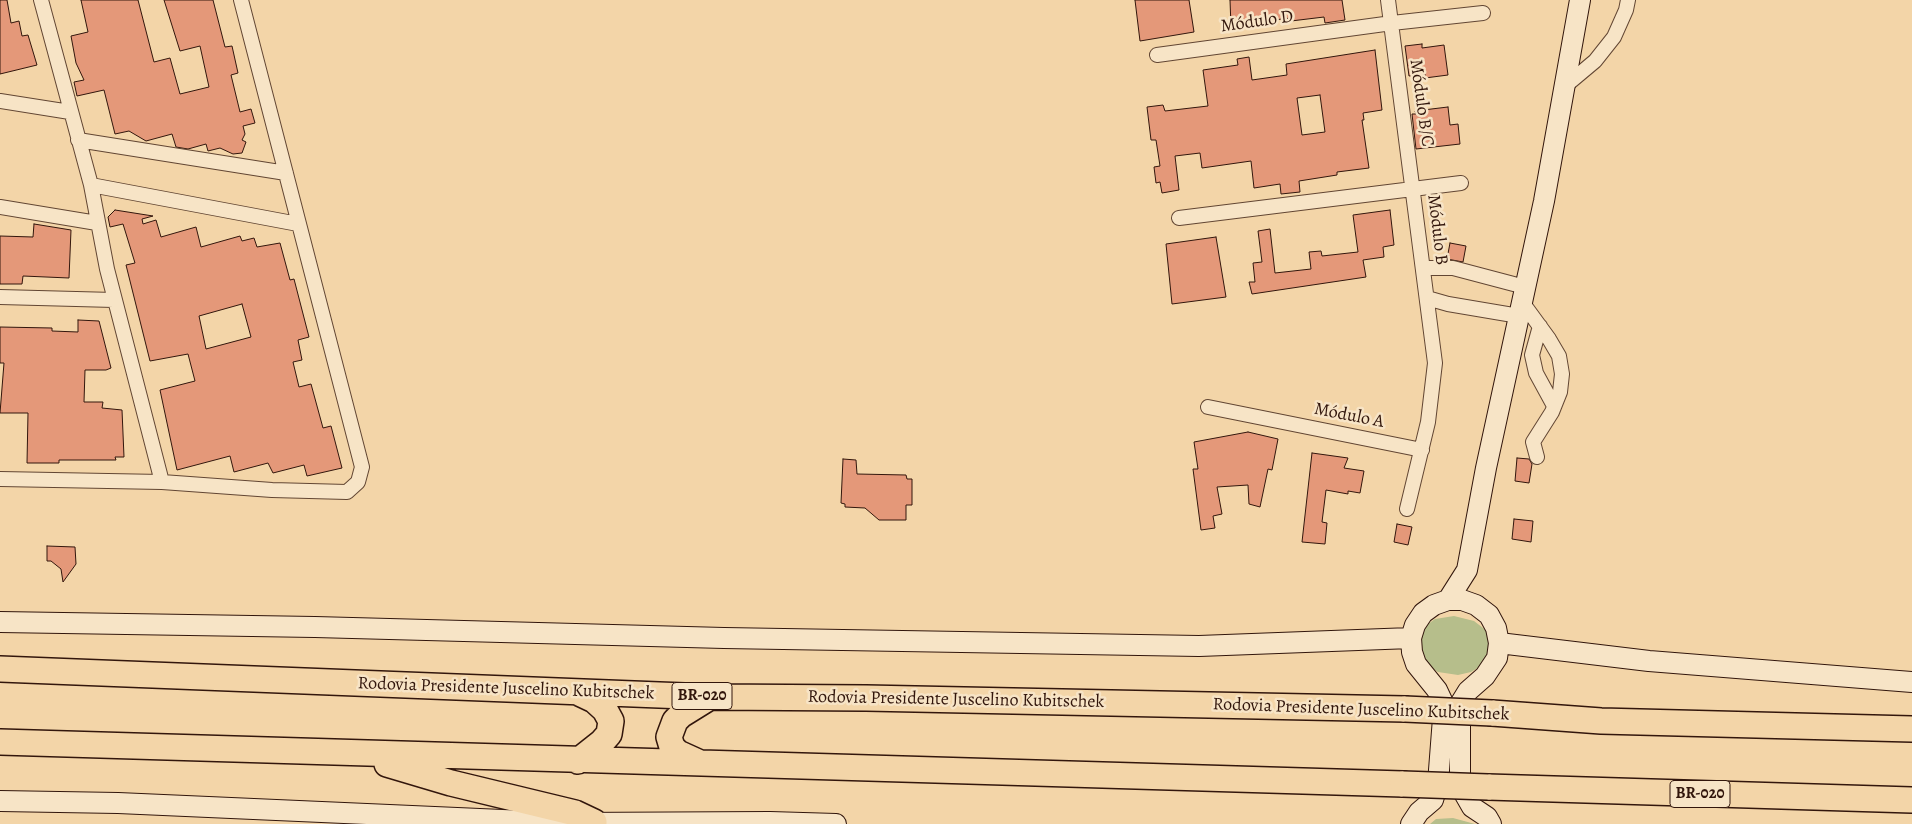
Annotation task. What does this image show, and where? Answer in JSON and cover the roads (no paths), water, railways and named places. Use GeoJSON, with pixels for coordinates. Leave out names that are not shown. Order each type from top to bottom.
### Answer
{"type":"FeatureCollection","features":[{"type":"Feature","properties":{"kind":"highway","name":"Rodovia Presidente Juscelino Kubitschek"},"geometry":{"type":"LineString","coordinates":[[0,669],[572,690],[710,697],[866,698],[1405,709],[1601,721],[1912,729]]}},
{"type":"Feature","properties":{"kind":"highway"},"geometry":{"type":"LineString","coordinates":[[572,690],[594,700],[605,710],[611,721],[609,734],[578,761]]}},
{"type":"Feature","properties":{"kind":"highway"},"geometry":{"type":"LineString","coordinates":[[703,764],[678,753],[672,747],[669,737],[675,721],[681,715],[710,697]]}},
{"type":"Feature","properties":{"kind":"highway","name":"BR-020"},"geometry":{"type":"LineString","coordinates":[[0,742],[1912,800]]}},
{"type":"Feature","properties":{"kind":"highway"},"geometry":{"type":"LineString","coordinates":[[353,754],[451,783],[576,813],[594,822]]}},
{"type":"Feature","properties":{"kind":"main road"},"geometry":{"type":"LineString","coordinates":[[1476,605],[1468,570],[1486,468],[1522,302],[1580,0]]}},
{"type":"Feature","properties":{"kind":"main road"},"geometry":{"type":"LineString","coordinates":[[1448,600],[1468,570]]}},
{"type":"Feature","properties":{"kind":"main road"},"geometry":{"type":"LineString","coordinates":[[1411,824],[1419,812],[1433,800],[1438,783],[1444,705],[1437,690],[1416,664],[1412,652],[1411,638],[1415,625],[1423,613],[1434,604],[1448,600],[1462,600],[1476,605],[1489,615],[1496,628],[1500,643],[1497,658],[1485,676],[1468,690],[1460,704],[1460,786],[1472,807],[1487,817],[1491,824]]}},
{"type":"Feature","properties":{"kind":"main road"},"geometry":{"type":"LineString","coordinates":[[0,622],[315,627],[734,639],[1199,646],[1411,638]]}},
{"type":"Feature","properties":{"kind":"main road"},"geometry":{"type":"LineString","coordinates":[[1500,643],[1649,661],[1912,682]]}},
{"type":"Feature","properties":{"kind":"main road"},"geometry":{"type":"LineString","coordinates":[[0,801],[118,803],[594,822],[836,824]]}},
{"type":"Feature","properties":{"kind":"street"},"geometry":{"type":"LineString","coordinates":[[41,0],[91,185],[97,223],[114,300],[162,482]]}},
{"type":"Feature","properties":{"kind":"street"},"geometry":{"type":"LineString","coordinates":[[0,479],[162,482],[272,490],[347,492],[358,482],[362,467],[241,0]]}},
{"type":"Feature","properties":{"kind":"street","name":"Módulo B/C"},"geometry":{"type":"LineString","coordinates":[[1388,0],[1413,188]]}},
{"type":"Feature","properties":{"kind":"street"},"geometry":{"type":"LineString","coordinates":[[1564,88],[1595,62],[1614,37],[1626,10],[1628,0]]}},
{"type":"Feature","properties":{"kind":"street","name":"Módulo D"},"geometry":{"type":"LineString","coordinates":[[1157,55],[1392,23],[1483,13]]}},
{"type":"Feature","properties":{"kind":"street"},"geometry":{"type":"LineString","coordinates":[[0,101],[70,112]]}},
{"type":"Feature","properties":{"kind":"street"},"geometry":{"type":"LineString","coordinates":[[78,140],[286,173]]}},
{"type":"Feature","properties":{"kind":"street"},"geometry":{"type":"LineString","coordinates":[[1413,188],[1461,183]]}},
{"type":"Feature","properties":{"kind":"street"},"geometry":{"type":"LineString","coordinates":[[91,185],[298,224]]}},
{"type":"Feature","properties":{"kind":"street","name":"Módulo B"},"geometry":{"type":"LineString","coordinates":[[1180,218],[1413,188],[1435,363],[1428,422],[1422,450]]}},
{"type":"Feature","properties":{"kind":"street"},"geometry":{"type":"LineString","coordinates":[[0,207],[97,223]]}},
{"type":"Feature","properties":{"kind":"street"},"geometry":{"type":"LineString","coordinates":[[1423,268],[1453,268],[1522,302],[1559,356],[1562,374],[1560,392],[1550,418],[1536,434],[1533,442],[1537,457]]}},
{"type":"Feature","properties":{"kind":"street"},"geometry":{"type":"LineString","coordinates":[[0,297],[114,300]]}},
{"type":"Feature","properties":{"kind":"street"},"geometry":{"type":"LineString","coordinates":[[1427,298],[1448,304],[1522,302]]}},
{"type":"Feature","properties":{"kind":"street"},"geometry":{"type":"LineString","coordinates":[[1540,326],[1532,355],[1536,373],[1554,406]]}},
{"type":"Feature","properties":{"kind":"street","name":"Módulo A"},"geometry":{"type":"LineString","coordinates":[[1208,407],[1422,450]]}},
{"type":"Feature","properties":{"kind":"street"},"geometry":{"type":"LineString","coordinates":[[1407,509],[1422,450]]}}]}
